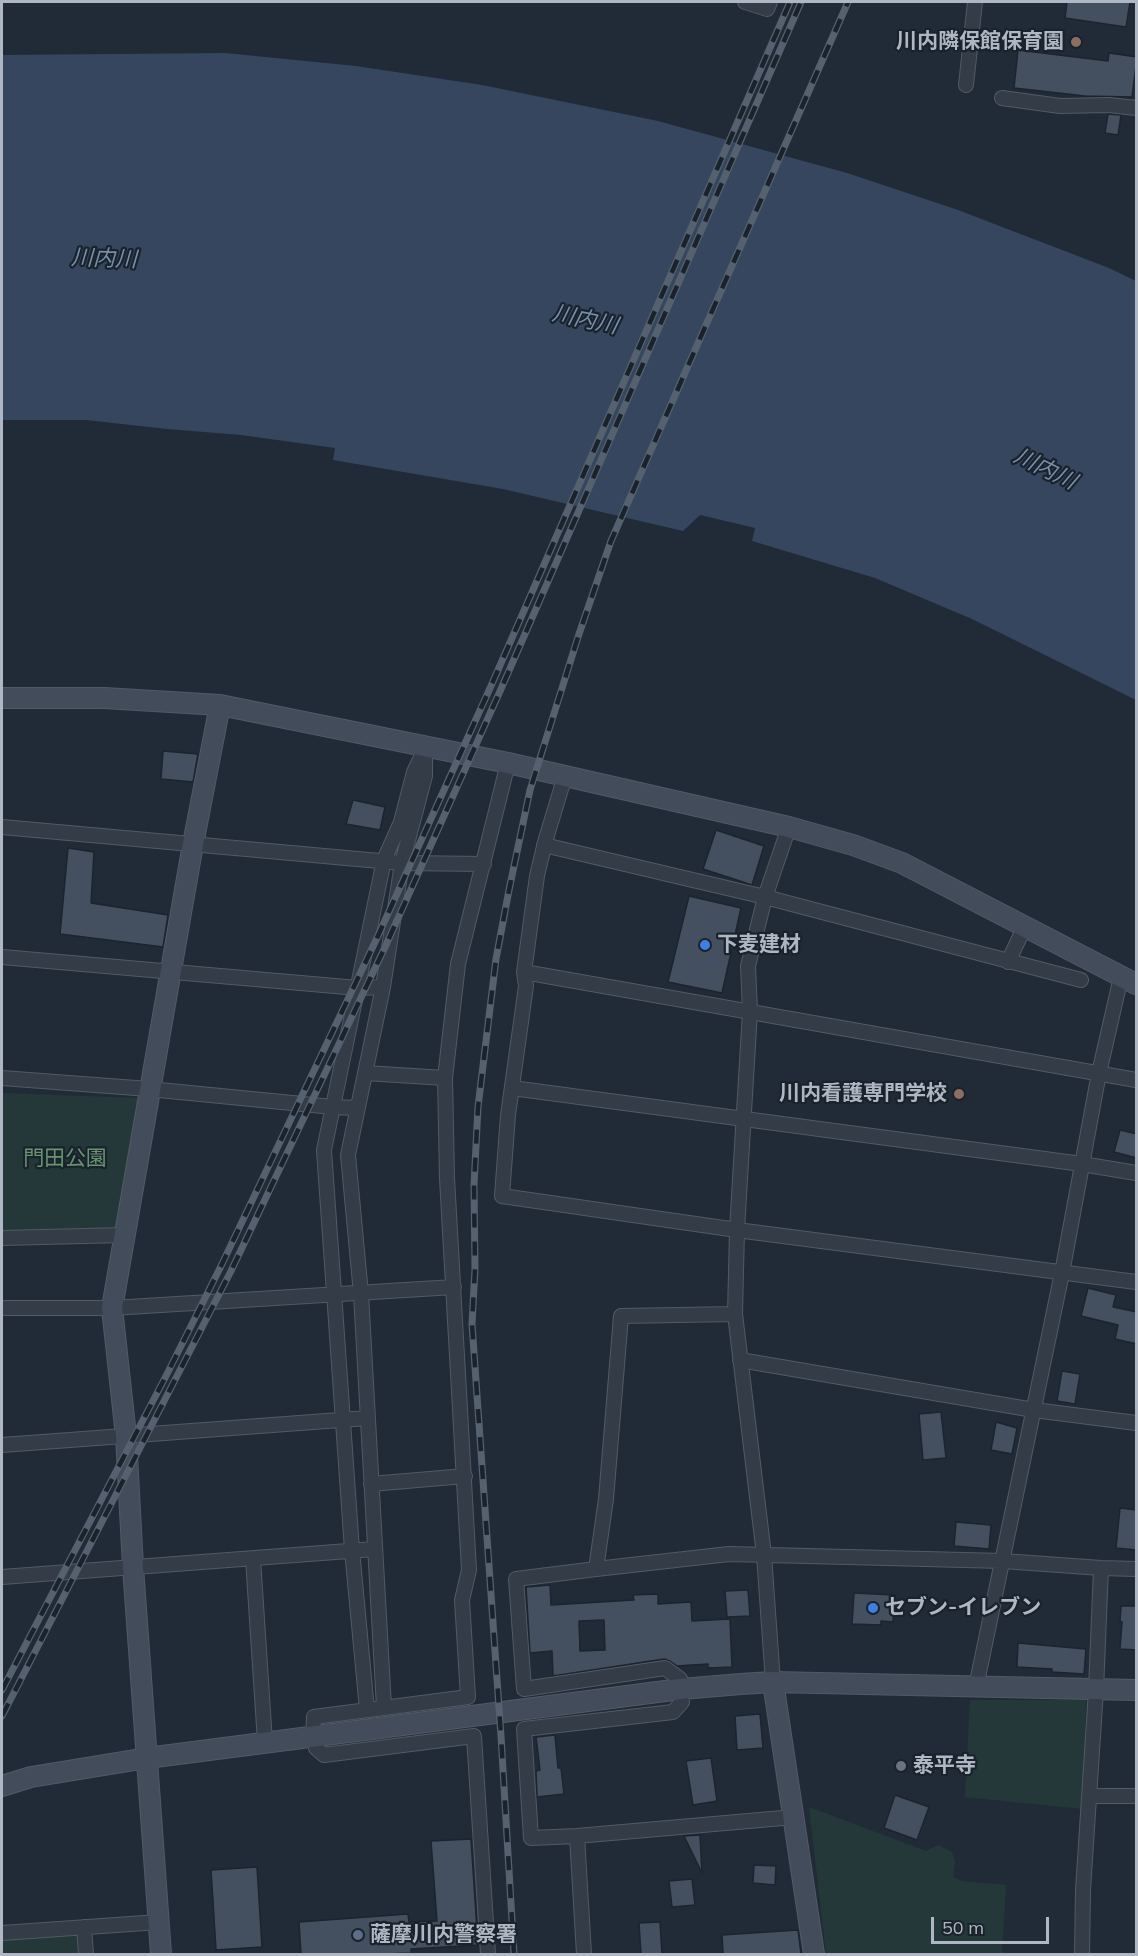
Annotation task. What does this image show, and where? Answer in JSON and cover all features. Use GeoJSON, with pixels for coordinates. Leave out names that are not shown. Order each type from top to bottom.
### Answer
{"type":"FeatureCollection","features":[{"type":"Feature","properties":{"kind":"street"},"geometry":{"type":"LineString","coordinates":[[745,2],[767,9],[770,2]]}},
{"type":"Feature","properties":{"kind":"street"},"geometry":{"type":"LineString","coordinates":[[966,85],[975,2]]}},
{"type":"Feature","properties":{"kind":"street"},"geometry":{"type":"LineString","coordinates":[[1002,98],[1060,106],[1109,105],[1137,108]]}},
{"type":"Feature","properties":{"kind":"street"},"geometry":{"type":"LineString","coordinates":[[2,698],[104,698],[220,705],[508,763],[789,827],[853,845],[902,863],[1129,981],[1099,1072],[1062,1273],[976,1687]]}},
{"type":"Feature","properties":{"kind":"street"},"geometry":{"type":"LineString","coordinates":[[161,1954],[133,1567],[126,1436],[112,1308],[149,1089],[220,705]]}},
{"type":"Feature","properties":{"kind":"street"},"geometry":{"type":"LineString","coordinates":[[367,1710],[352,1550],[324,1150],[384,860],[400,822],[414,772],[426,747]]}},
{"type":"Feature","properties":{"kind":"street"},"geometry":{"type":"LineString","coordinates":[[384,1707],[361,1294],[348,1155],[382,987],[402,862],[425,776],[426,747]]}},
{"type":"Feature","properties":{"kind":"street"},"geometry":{"type":"LineString","coordinates":[[488,1954],[474,1736],[324,1755],[316,1748],[313,1736],[314,1717],[468,1697],[462,1600],[469,1570],[447,1178],[445,1078],[458,964],[508,763]]}},
{"type":"Feature","properties":{"kind":"street"},"geometry":{"type":"LineString","coordinates":[[566,776],[544,845],[537,876],[524,972],[526,986],[512,1088],[502,1196],[737,1230],[1137,1282]]}},
{"type":"Feature","properties":{"kind":"street"},"geometry":{"type":"LineString","coordinates":[[2,827],[402,862],[483,864]]}},
{"type":"Feature","properties":{"kind":"street"},"geometry":{"type":"LineString","coordinates":[[789,827],[765,897],[748,966],[750,1011],[737,1230],[735,1314],[764,1555],[773,1682],[814,1954]]}},
{"type":"Feature","properties":{"kind":"street"},"geometry":{"type":"LineString","coordinates":[[544,845],[765,897],[1081,980]]}},
{"type":"Feature","properties":{"kind":"street"},"geometry":{"type":"LineString","coordinates":[[1008,962],[1025,926]]}},
{"type":"Feature","properties":{"kind":"street"},"geometry":{"type":"LineString","coordinates":[[2,957],[358,988],[382,987]]}},
{"type":"Feature","properties":{"kind":"street"},"geometry":{"type":"LineString","coordinates":[[524,972],[1137,1080]]}},
{"type":"Feature","properties":{"kind":"street"},"geometry":{"type":"LineString","coordinates":[[365,1073],[445,1078]]}},
{"type":"Feature","properties":{"kind":"street"},"geometry":{"type":"LineString","coordinates":[[2,1078],[358,1108]]}},
{"type":"Feature","properties":{"kind":"street"},"geometry":{"type":"LineString","coordinates":[[512,1088],[1137,1173]]}},
{"type":"Feature","properties":{"kind":"street"},"geometry":{"type":"LineString","coordinates":[[2,1238],[125,1235]]}},
{"type":"Feature","properties":{"kind":"street"},"geometry":{"type":"LineString","coordinates":[[2,1308],[112,1308],[454,1287]]}},
{"type":"Feature","properties":{"kind":"street"},"geometry":{"type":"LineString","coordinates":[[596,1569],[606,1499],[621,1316],[735,1314]]}},
{"type":"Feature","properties":{"kind":"street"},"geometry":{"type":"LineString","coordinates":[[740,1360],[1034,1410],[1137,1423]]}},
{"type":"Feature","properties":{"kind":"street"},"geometry":{"type":"LineString","coordinates":[[2,1445],[367,1418]]}},
{"type":"Feature","properties":{"kind":"street"},"geometry":{"type":"LineString","coordinates":[[370,1484],[465,1476]]}},
{"type":"Feature","properties":{"kind":"street"},"geometry":{"type":"LineString","coordinates":[[2,1576],[375,1549]]}},
{"type":"Feature","properties":{"kind":"street"},"geometry":{"type":"LineString","coordinates":[[794,1817],[531,1838],[524,1729],[673,1712],[682,1702],[680,1679],[665,1668],[524,1689],[516,1579],[729,1554],[1003,1561],[1137,1569]]}},
{"type":"Feature","properties":{"kind":"street"},"geometry":{"type":"LineString","coordinates":[[253,1558],[265,1742]]}},
{"type":"Feature","properties":{"kind":"street"},"geometry":{"type":"LineString","coordinates":[[1082,1954],[1083,1890],[1096,1690],[1101,1568]]}},
{"type":"Feature","properties":{"kind":"street"},"geometry":{"type":"LineString","coordinates":[[2,1786],[30,1777],[147,1758],[681,1689],[773,1682],[1137,1690]]}},
{"type":"Feature","properties":{"kind":"street"},"geometry":{"type":"LineString","coordinates":[[1090,1796],[1137,1796]]}},
{"type":"Feature","properties":{"kind":"street"},"geometry":{"type":"LineString","coordinates":[[577,1836],[584,1954]]}},
{"type":"Feature","properties":{"kind":"street"},"geometry":{"type":"LineString","coordinates":[[2,1933],[159,1922]]}},
{"type":"Feature","properties":{"kind":"street"},"geometry":{"type":"LineString","coordinates":[[84,1927],[86,1954]]}},
{"type":"Feature","properties":{"kind":"green space","name":"門田公園"},"geometry":{"type":"Polygon","coordinates":[[[2,1093],[139,1098],[117,1228],[2,1232],[2,1093]]]}},
{"type":"Feature","properties":{"kind":"green space"},"geometry":{"type":"Polygon","coordinates":[[[970,1700],[1086,1700],[1083,1809],[965,1797],[970,1700]]]}},
{"type":"Feature","properties":{"kind":"green space"},"geometry":{"type":"Polygon","coordinates":[[[809,1807],[926,1851],[938,1845],[952,1852],[955,1861],[953,1877],[962,1881],[1006,1885],[1002,1954],[826,1954],[809,1807]]]}},
{"type":"Feature","properties":{"kind":"green space"},"geometry":{"type":"Polygon","coordinates":[[[74,1933],[81,1939],[82,1954],[2,1954],[2,1939],[74,1933]]]}},
{"type":"Feature","properties":{"kind":"water","name":"川内川"},"geometry":{"type":"Polygon","coordinates":[[[225,53],[356,66],[482,85],[658,121],[847,173],[958,210],[1109,268],[1136,281],[1136,700],[972,619],[875,578],[752,541],[755,528],[700,515],[683,531],[503,489],[333,460],[335,448],[241,435],[86,420],[2,420],[2,55],[225,53]]]}},
{"type":"Feature","properties":{"kind":"building"},"geometry":{"type":"Polygon","coordinates":[[[1067,2],[1130,2],[1126,27],[1065,18],[1067,2]]]}},
{"type":"Feature","properties":{"kind":"building"},"geometry":{"type":"Polygon","coordinates":[[[1018,50],[1108,61],[1109,53],[1137,57],[1132,97],[1085,96],[1014,88],[1018,50]]]}},
{"type":"Feature","properties":{"kind":"building"},"geometry":{"type":"Polygon","coordinates":[[[1108,114],[1121,115],[1118,135],[1105,133],[1108,114]]]}},
{"type":"Feature","properties":{"kind":"building"},"geometry":{"type":"Polygon","coordinates":[[[163,751],[198,754],[193,782],[161,779],[163,751]]]}},
{"type":"Feature","properties":{"kind":"building"},"geometry":{"type":"Polygon","coordinates":[[[353,800],[385,807],[380,830],[346,824],[353,800]]]}},
{"type":"Feature","properties":{"kind":"building","name":"下麦建材"},"geometry":{"type":"Polygon","coordinates":[[[716,830],[764,846],[752,885],[703,869],[716,830]]]}},
{"type":"Feature","properties":{"kind":"building"},"geometry":{"type":"Polygon","coordinates":[[[68,848],[94,852],[91,903],[168,915],[163,947],[60,934],[68,848]]]}},
{"type":"Feature","properties":{"kind":"building","name":"下麦建材"},"geometry":{"type":"Polygon","coordinates":[[[689,896],[741,908],[722,993],[668,982],[689,896]]]}},
{"type":"Feature","properties":{"kind":"building"},"geometry":{"type":"Polygon","coordinates":[[[1120,1130],[1137,1134],[1137,1158],[1114,1152],[1120,1130]]]}},
{"type":"Feature","properties":{"kind":"building"},"geometry":{"type":"Polygon","coordinates":[[[1088,1288],[1116,1295],[1113,1307],[1137,1312],[1137,1344],[1115,1339],[1118,1325],[1081,1316],[1088,1288]]]}},
{"type":"Feature","properties":{"kind":"building"},"geometry":{"type":"Polygon","coordinates":[[[1062,1371],[1080,1374],[1075,1404],[1057,1401],[1062,1371]]]}},
{"type":"Feature","properties":{"kind":"building"},"geometry":{"type":"Polygon","coordinates":[[[941,1412],[946,1458],[923,1460],[919,1414],[941,1412]]]}},
{"type":"Feature","properties":{"kind":"building"},"geometry":{"type":"Polygon","coordinates":[[[996,1422],[1017,1428],[1012,1454],[991,1450],[996,1422]]]}},
{"type":"Feature","properties":{"kind":"building"},"geometry":{"type":"Polygon","coordinates":[[[1120,1508],[1137,1510],[1137,1550],[1116,1548],[1120,1508]]]}},
{"type":"Feature","properties":{"kind":"building"},"geometry":{"type":"Polygon","coordinates":[[[956,1522],[991,1525],[989,1549],[954,1546],[956,1522]]]}},
{"type":"Feature","properties":{"kind":"building"},"geometry":{"type":"Polygon","coordinates":[[[550,1585],[551,1605],[634,1600],[633,1595],[658,1594],[658,1604],[691,1602],[692,1621],[730,1619],[732,1667],[708,1668],[708,1664],[677,1666],[664,1659],[553,1676],[552,1651],[530,1653],[526,1587],[550,1585]],[[604,1620],[579,1621],[580,1651],[605,1650],[604,1620]]]}},
{"type":"Feature","properties":{"kind":"building"},"geometry":{"type":"Polygon","coordinates":[[[748,1590],[750,1616],[727,1617],[725,1591],[748,1590]]]}},
{"type":"Feature","properties":{"kind":"building","name":"セブン-イレブン"},"geometry":{"type":"Polygon","coordinates":[[[854,1593],[895,1595],[893,1622],[881,1621],[881,1625],[852,1624],[854,1593]]]}},
{"type":"Feature","properties":{"kind":"building"},"geometry":{"type":"Polygon","coordinates":[[[1121,1606],[1137,1606],[1137,1650],[1120,1649],[1121,1606]]]}},
{"type":"Feature","properties":{"kind":"building"},"geometry":{"type":"Polygon","coordinates":[[[1018,1643],[1086,1649],[1084,1674],[1017,1667],[1018,1643]]]}},
{"type":"Feature","properties":{"kind":"building"},"geometry":{"type":"Polygon","coordinates":[[[760,1714],[763,1748],[737,1750],[735,1716],[760,1714]]]}},
{"type":"Feature","properties":{"kind":"building"},"geometry":{"type":"Polygon","coordinates":[[[555,1735],[558,1768],[561,1768],[564,1794],[537,1797],[536,1771],[540,1770],[536,1737],[555,1735]]]}},
{"type":"Feature","properties":{"kind":"building"},"geometry":{"type":"Polygon","coordinates":[[[711,1758],[717,1801],[693,1805],[686,1761],[711,1758]]]}},
{"type":"Feature","properties":{"kind":"building"},"geometry":{"type":"Polygon","coordinates":[[[895,1795],[929,1807],[917,1840],[884,1828],[895,1795]]]}},
{"type":"Feature","properties":{"kind":"building"},"geometry":{"type":"Polygon","coordinates":[[[700,1835],[702,1873],[684,1836],[700,1835]]]}},
{"type":"Feature","properties":{"kind":"building"},"geometry":{"type":"Polygon","coordinates":[[[471,1839],[478,1945],[411,1949],[411,1953],[301,1954],[299,1922],[408,1914],[409,1922],[437,1921],[431,1841],[471,1839]]]}},
{"type":"Feature","properties":{"kind":"building"},"geometry":{"type":"Polygon","coordinates":[[[754,1865],[776,1866],[775,1885],[753,1883],[754,1865]]]}},
{"type":"Feature","properties":{"kind":"building"},"geometry":{"type":"Polygon","coordinates":[[[257,1867],[262,1947],[216,1950],[211,1870],[257,1867]]]}},
{"type":"Feature","properties":{"kind":"building"},"geometry":{"type":"Polygon","coordinates":[[[692,1879],[695,1905],[672,1907],[669,1881],[692,1879]]]}},
{"type":"Feature","properties":{"kind":"building"},"geometry":{"type":"Polygon","coordinates":[[[660,1922],[662,1954],[641,1954],[639,1923],[660,1922]]]}},
{"type":"Feature","properties":{"kind":"building"},"geometry":{"type":"Polygon","coordinates":[[[798,1930],[801,1954],[723,1954],[722,1935],[798,1930]]]}},
{"type":"Feature","properties":{"kind":"railway"},"geometry":{"type":"LineString","coordinates":[[2,1690],[221,1266],[377,938],[491,686],[790,2]]}},
{"type":"Feature","properties":{"kind":"railway"},"geometry":{"type":"LineString","coordinates":[[2,1716],[231,1271],[386,945],[501,689],[801,2]]}},
{"type":"Feature","properties":{"kind":"railway"},"geometry":{"type":"LineString","coordinates":[[514,1954],[472,1324],[475,1269],[474,1185],[478,1107],[496,959],[530,790],[611,541],[848,2]]}},
{"type":"Feature","properties":{"kind":"place","name":"川内隣保館保育園"},"geometry":{"type":"Point","coordinates":[1076,42]}},
{"type":"Feature","properties":{"kind":"place","name":"下麦建材"},"geometry":{"type":"Point","coordinates":[705,945]}},
{"type":"Feature","properties":{"kind":"place","name":"川内看護専門学校"},"geometry":{"type":"Point","coordinates":[959,1094]}},
{"type":"Feature","properties":{"kind":"place","name":"セブン-イレブン"},"geometry":{"type":"Point","coordinates":[873,1608]}},
{"type":"Feature","properties":{"kind":"place","name":"泰平寺"},"geometry":{"type":"Point","coordinates":[901,1766]}},
{"type":"Feature","properties":{"kind":"place","name":"薩摩川内警察署"},"geometry":{"type":"Point","coordinates":[358,1935]}}]}
